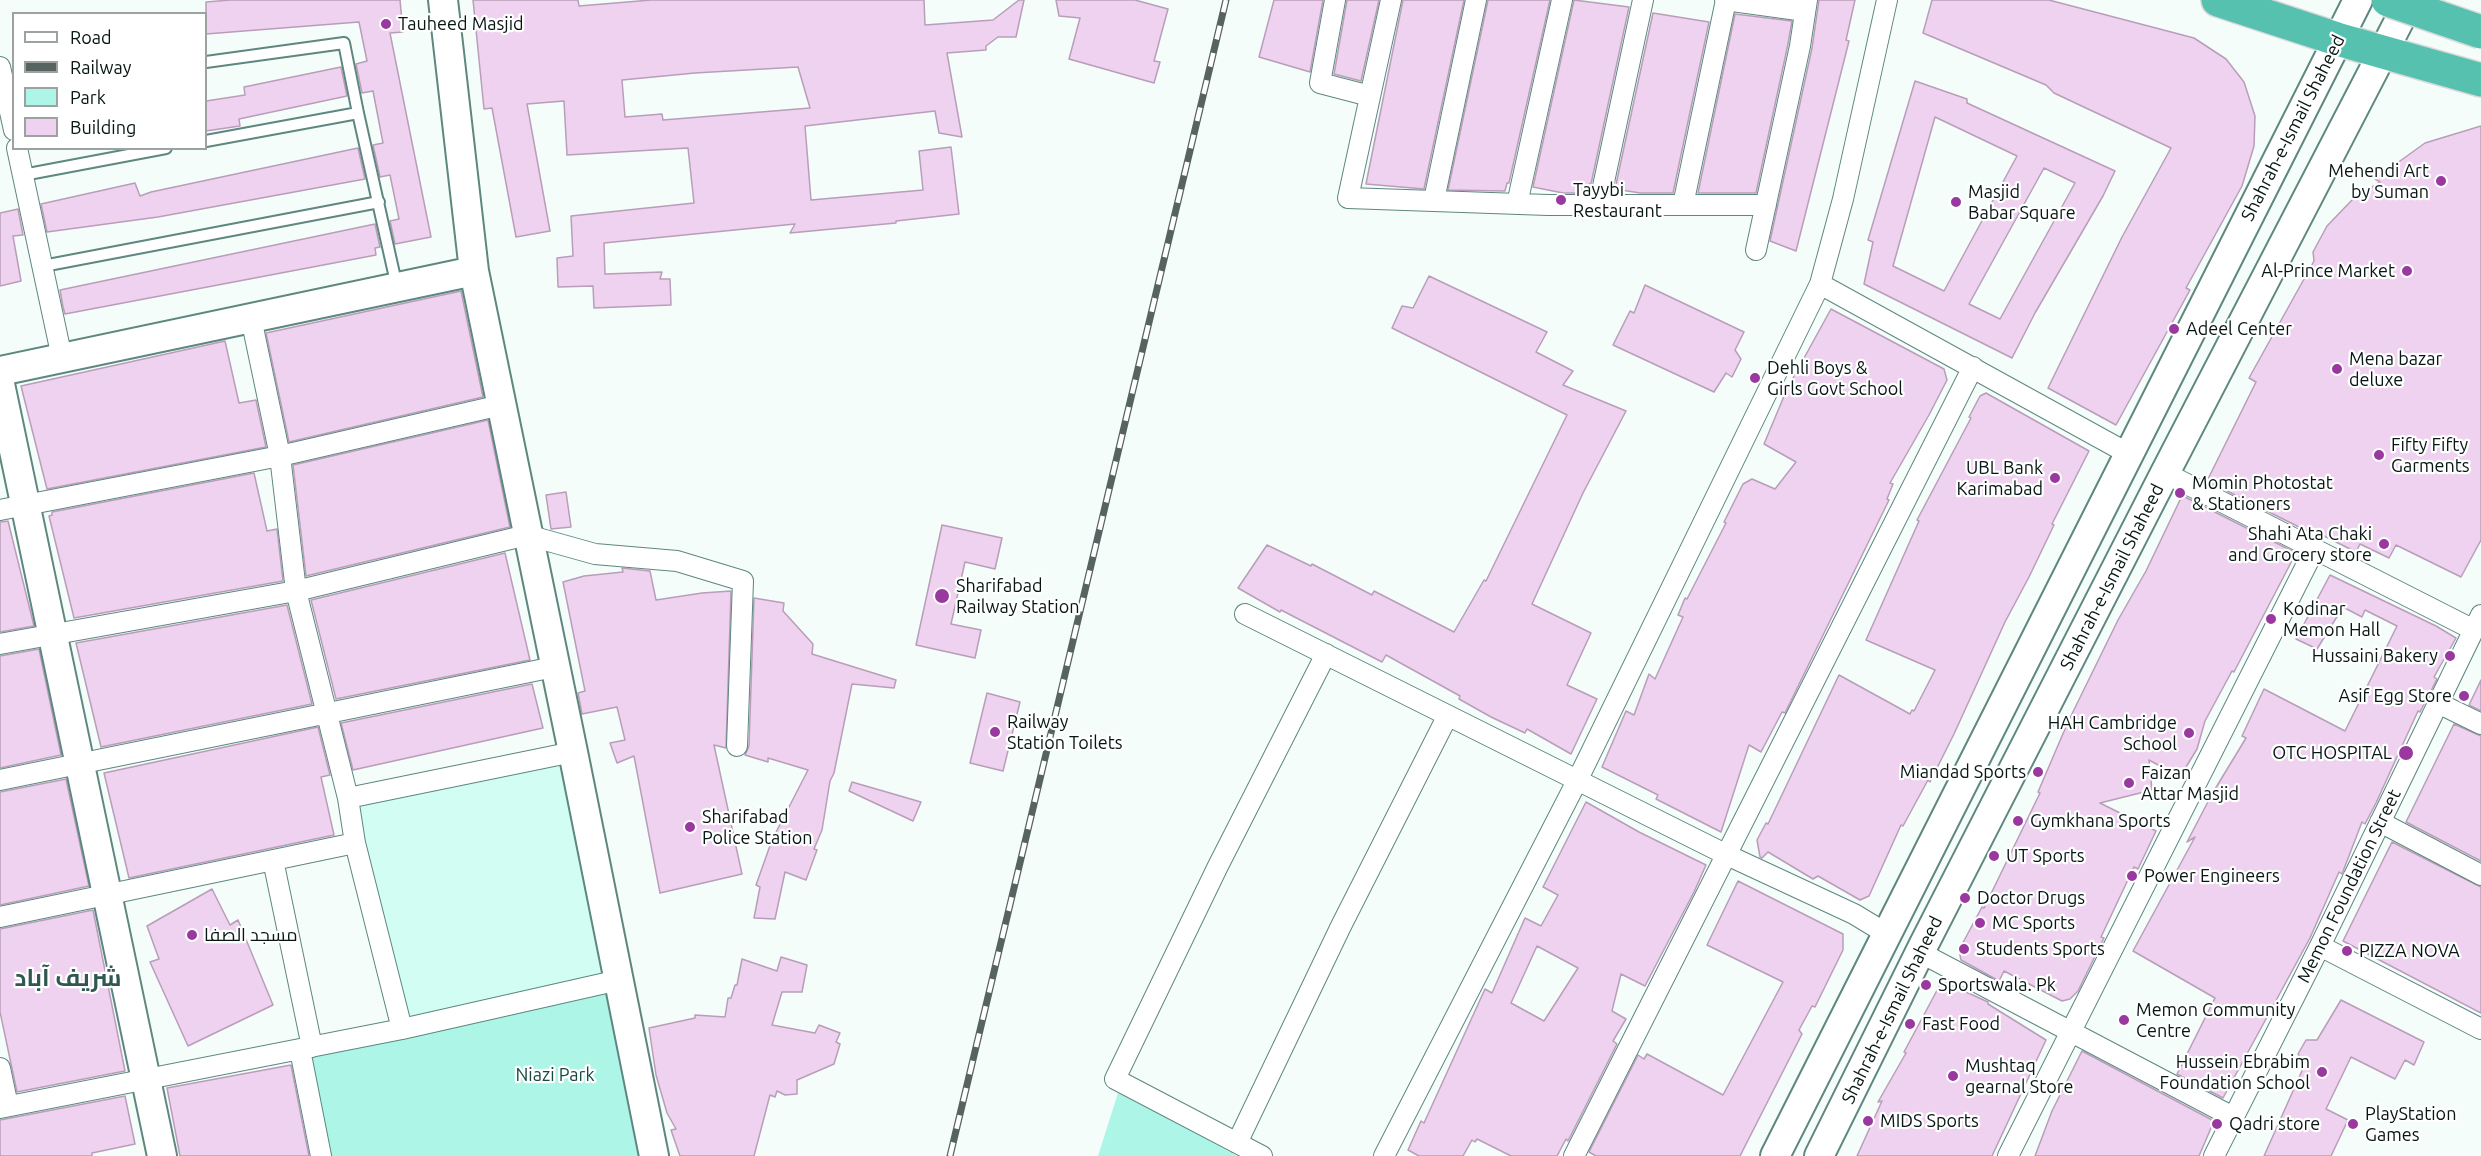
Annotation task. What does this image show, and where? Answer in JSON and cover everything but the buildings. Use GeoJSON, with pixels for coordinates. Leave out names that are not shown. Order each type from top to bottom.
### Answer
{"type":"FeatureCollection","features":[{"type":"Feature","properties":{"kind":"highway"},"geometry":{"type":"LineString","coordinates":[[2218,0],[2337,39],[2481,80]]}},
{"type":"Feature","properties":{"kind":"highway"},"geometry":{"type":"LineString","coordinates":[[2388,0],[2481,32]]}},
{"type":"Feature","properties":{"kind":"main road"},"geometry":{"type":"LineString","coordinates":[[443,0],[474,271],[654,1156]]}},
{"type":"Feature","properties":{"kind":"main road","name":"Shahrah-e-Ismail Shaheed"},"geometry":{"type":"LineString","coordinates":[[1775,1156],[2358,0]]}},
{"type":"Feature","properties":{"kind":"main road","name":"Shahrah-e-Ismail Shaheed"},"geometry":{"type":"LineString","coordinates":[[1819,1156],[2165,473],[2410,0]]}},
{"type":"Feature","properties":{"kind":"main road"},"geometry":{"type":"LineString","coordinates":[[0,371],[474,271]]}},
{"type":"Feature","properties":{"kind":"main road"},"geometry":{"type":"LineString","coordinates":[[0,384],[13,507],[53,633],[162,1156]]}},
{"type":"Feature","properties":{"kind":"street"},"geometry":{"type":"LineString","coordinates":[[1335,0],[1320,83],[1370,96]]}},
{"type":"Feature","properties":{"kind":"street"},"geometry":{"type":"LineString","coordinates":[[1391,0],[1348,198],[1517,204],[1766,205]]}},
{"type":"Feature","properties":{"kind":"street"},"geometry":{"type":"LineString","coordinates":[[1434,200],[1476,0]]}},
{"type":"Feature","properties":{"kind":"street"},"geometry":{"type":"LineString","coordinates":[[1517,204],[1562,0]]}},
{"type":"Feature","properties":{"kind":"street"},"geometry":{"type":"LineString","coordinates":[[1599,205],[1643,0]]}},
{"type":"Feature","properties":{"kind":"street"},"geometry":{"type":"LineString","coordinates":[[1683,205],[1725,0],[1806,5],[1800,46],[1756,250]]}},
{"type":"Feature","properties":{"kind":"street"},"geometry":{"type":"LineString","coordinates":[[1384,1156],[1577,781],[1820,284],[1843,199],[1887,0]]}},
{"type":"Feature","properties":{"kind":"street"},"geometry":{"type":"LineString","coordinates":[[0,67],[9,89],[12,114]]}},
{"type":"Feature","properties":{"kind":"street"},"geometry":{"type":"LineString","coordinates":[[17,150],[62,358]]}},
{"type":"Feature","properties":{"kind":"street"},"geometry":{"type":"LineString","coordinates":[[1820,284],[2129,454]]}},
{"type":"Feature","properties":{"kind":"street"},"geometry":{"type":"LineString","coordinates":[[251,318],[280,456],[296,591],[348,798],[355,843],[402,1029]]}},
{"type":"Feature","properties":{"kind":"street"},"geometry":{"type":"LineString","coordinates":[[1574,1156],[1973,367]]}},
{"type":"Feature","properties":{"kind":"street"},"geometry":{"type":"LineString","coordinates":[[13,507],[280,456],[501,405]]}},
{"type":"Feature","properties":{"kind":"street"},"geometry":{"type":"LineString","coordinates":[[2165,473],[2315,548],[2477,622]]}},
{"type":"Feature","properties":{"kind":"street"},"geometry":{"type":"LineString","coordinates":[[0,644],[296,591],[527,535],[595,554],[677,561],[743,581],[737,746]]}},
{"type":"Feature","properties":{"kind":"street"},"geometry":{"type":"LineString","coordinates":[[2008,1156],[2315,548]]}},
{"type":"Feature","properties":{"kind":"street"},"geometry":{"type":"LineString","coordinates":[[1245,615],[1727,855],[1854,914],[1887,934]]}},
{"type":"Feature","properties":{"kind":"street","name":"Memon Foundation Street"},"geometry":{"type":"LineString","coordinates":[[2214,1156],[2320,946],[2477,622]]}},
{"type":"Feature","properties":{"kind":"street"},"geometry":{"type":"LineString","coordinates":[[1262,1156],[1115,1079],[1218,866],[1326,654]]}},
{"type":"Feature","properties":{"kind":"street"},"geometry":{"type":"LineString","coordinates":[[0,780],[554,667]]}},
{"type":"Feature","properties":{"kind":"street"},"geometry":{"type":"LineString","coordinates":[[2438,703],[2481,724]]}},
{"type":"Feature","properties":{"kind":"street"},"geometry":{"type":"LineString","coordinates":[[1237,1143],[1341,926],[1447,717]]}},
{"type":"Feature","properties":{"kind":"street"},"geometry":{"type":"LineString","coordinates":[[348,798],[573,752]]}},
{"type":"Feature","properties":{"kind":"street"},"geometry":{"type":"LineString","coordinates":[[2380,822],[2481,875]]}},
{"type":"Feature","properties":{"kind":"street"},"geometry":{"type":"LineString","coordinates":[[0,917],[355,843]]}},
{"type":"Feature","properties":{"kind":"street"},"geometry":{"type":"LineString","coordinates":[[273,860],[306,1049],[321,1156]]}},
{"type":"Feature","properties":{"kind":"street"},"geometry":{"type":"LineString","coordinates":[[2320,946],[2481,1029]]}},
{"type":"Feature","properties":{"kind":"street"},"geometry":{"type":"LineString","coordinates":[[1921,953],[2232,1117]]}},
{"type":"Feature","properties":{"kind":"street"},"geometry":{"type":"LineString","coordinates":[[0,1068],[4,1107],[306,1049],[619,980]]}},
{"type":"Feature","properties":{"kind":"lane"},"geometry":{"type":"LineString","coordinates":[[207,62],[345,43],[357,113],[397,288]]}},
{"type":"Feature","properties":{"kind":"lane"},"geometry":{"type":"LineString","coordinates":[[207,141],[357,113]]}},
{"type":"Feature","properties":{"kind":"lane"},"geometry":{"type":"LineString","coordinates":[[23,175],[155,150]]}},
{"type":"Feature","properties":{"kind":"lane"},"geometry":{"type":"LineString","coordinates":[[43,266],[379,202]]}},
{"type":"Feature","properties":{"kind":"shaded area"},"geometry":{"type":"Polygon","coordinates":[[[571,752],[618,979],[393,1029],[349,799],[571,752]]]}},
{"type":"Feature","properties":{"kind":"green space","name":"Niazi Park"},"geometry":{"type":"Polygon","coordinates":[[[618,979],[654,1156],[321,1156],[300,1050],[618,979]]]}},
{"type":"Feature","properties":{"kind":"green space"},"geometry":{"type":"Polygon","coordinates":[[[1118,1093],[1187,1128],[1237,1156],[1098,1156],[1118,1093]]]}},
{"type":"Feature","properties":{"kind":"railway"},"geometry":{"type":"LineString","coordinates":[[950,1156],[1226,0]]}},
{"type":"Feature","properties":{"kind":"place","name":"Tauheed Masjid"},"geometry":{"type":"Point","coordinates":[386,24]}},
{"type":"Feature","properties":{"kind":"place","name":"Mehendi Art by Suman"},"geometry":{"type":"Point","coordinates":[2441,181]}},
{"type":"Feature","properties":{"kind":"place","name":"Tayybi Restaurant"},"geometry":{"type":"Point","coordinates":[1561,200]}},
{"type":"Feature","properties":{"kind":"place","name":"Masjid Babar Square"},"geometry":{"type":"Point","coordinates":[1956,202]}},
{"type":"Feature","properties":{"kind":"place","name":"Al-Prince Market"},"geometry":{"type":"Point","coordinates":[2407,271]}},
{"type":"Feature","properties":{"kind":"place","name":"Adeel Center"},"geometry":{"type":"Point","coordinates":[2174,329]}},
{"type":"Feature","properties":{"kind":"place","name":"Mena bazar deluxe"},"geometry":{"type":"Point","coordinates":[2337,369]}},
{"type":"Feature","properties":{"kind":"place","name":"Dehli Boys & Girls Govt School"},"geometry":{"type":"Point","coordinates":[1755,378]}},
{"type":"Feature","properties":{"kind":"place","name":"Fifty Fifty Garments"},"geometry":{"type":"Point","coordinates":[2379,455]}},
{"type":"Feature","properties":{"kind":"place","name":"UBL Bank Karimabad"},"geometry":{"type":"Point","coordinates":[2055,478]}},
{"type":"Feature","properties":{"kind":"place","name":"Momin Photostat & Stationers"},"geometry":{"type":"Point","coordinates":[2180,493]}},
{"type":"Feature","properties":{"kind":"place","name":"Shahi Ata Chaki and Grocery store"},"geometry":{"type":"Point","coordinates":[2384,544]}},
{"type":"Feature","properties":{"kind":"place","name":"Sharifabad Railway Station"},"geometry":{"type":"Point","coordinates":[942,596]}},
{"type":"Feature","properties":{"kind":"place","name":"Kodinar Memon Hall"},"geometry":{"type":"Point","coordinates":[2271,619]}},
{"type":"Feature","properties":{"kind":"place","name":"Hussaini Bakery"},"geometry":{"type":"Point","coordinates":[2450,656]}},
{"type":"Feature","properties":{"kind":"place","name":"Asif Egg Store"},"geometry":{"type":"Point","coordinates":[2464,696]}},
{"type":"Feature","properties":{"kind":"place","name":"Railway Station Toilets"},"geometry":{"type":"Point","coordinates":[995,732]}},
{"type":"Feature","properties":{"kind":"place","name":"HAH Cambridge School"},"geometry":{"type":"Point","coordinates":[2189,733]}},
{"type":"Feature","properties":{"kind":"place","name":"OTC HOSPITAL"},"geometry":{"type":"Point","coordinates":[2406,753]}},
{"type":"Feature","properties":{"kind":"place","name":"Miandad Sports"},"geometry":{"type":"Point","coordinates":[2038,772]}},
{"type":"Feature","properties":{"kind":"place","name":"Faizan Attar Masjid"},"geometry":{"type":"Point","coordinates":[2129,783]}},
{"type":"Feature","properties":{"kind":"place","name":"Gymkhana Sports"},"geometry":{"type":"Point","coordinates":[2018,821]}},
{"type":"Feature","properties":{"kind":"place","name":"Sharifabad Police Station"},"geometry":{"type":"Point","coordinates":[690,827]}},
{"type":"Feature","properties":{"kind":"place","name":"UT Sports"},"geometry":{"type":"Point","coordinates":[1994,856]}},
{"type":"Feature","properties":{"kind":"place","name":"Power Engineers"},"geometry":{"type":"Point","coordinates":[2132,876]}},
{"type":"Feature","properties":{"kind":"place","name":"Doctor Drugs"},"geometry":{"type":"Point","coordinates":[1965,898]}},
{"type":"Feature","properties":{"kind":"place","name":"MC Sports"},"geometry":{"type":"Point","coordinates":[1980,923]}},
{"type":"Feature","properties":{"kind":"place","name":"مسجد الصفا"},"geometry":{"type":"Point","coordinates":[192,935]}},
{"type":"Feature","properties":{"kind":"place","name":"Students Sports"},"geometry":{"type":"Point","coordinates":[1964,949]}},
{"type":"Feature","properties":{"kind":"place","name":"PIZZA NOVA"},"geometry":{"type":"Point","coordinates":[2347,951]}},
{"type":"Feature","properties":{"kind":"place","name":"Sportswala. Pk"},"geometry":{"type":"Point","coordinates":[1926,985]}},
{"type":"Feature","properties":{"kind":"place","name":"Memon Community Centre"},"geometry":{"type":"Point","coordinates":[2124,1020]}},
{"type":"Feature","properties":{"kind":"place","name":"Fast Food"},"geometry":{"type":"Point","coordinates":[1910,1024]}},
{"type":"Feature","properties":{"kind":"place","name":"Hussein Ebrabim Foundation School"},"geometry":{"type":"Point","coordinates":[2322,1072]}},
{"type":"Feature","properties":{"kind":"place","name":"Mushtaq gearnal Store"},"geometry":{"type":"Point","coordinates":[1953,1076]}},
{"type":"Feature","properties":{"kind":"place","name":"MIDS Sports"},"geometry":{"type":"Point","coordinates":[1868,1121]}},
{"type":"Feature","properties":{"kind":"place","name":"Qadri store"},"geometry":{"type":"Point","coordinates":[2217,1124]}},
{"type":"Feature","properties":{"kind":"place","name":"PlayStation Games"},"geometry":{"type":"Point","coordinates":[2353,1124]}},
{"type":"Feature","properties":{"kind":"district","name":"شريف آباد"},"geometry":{"type":"Point","coordinates":[68,978]}}]}
